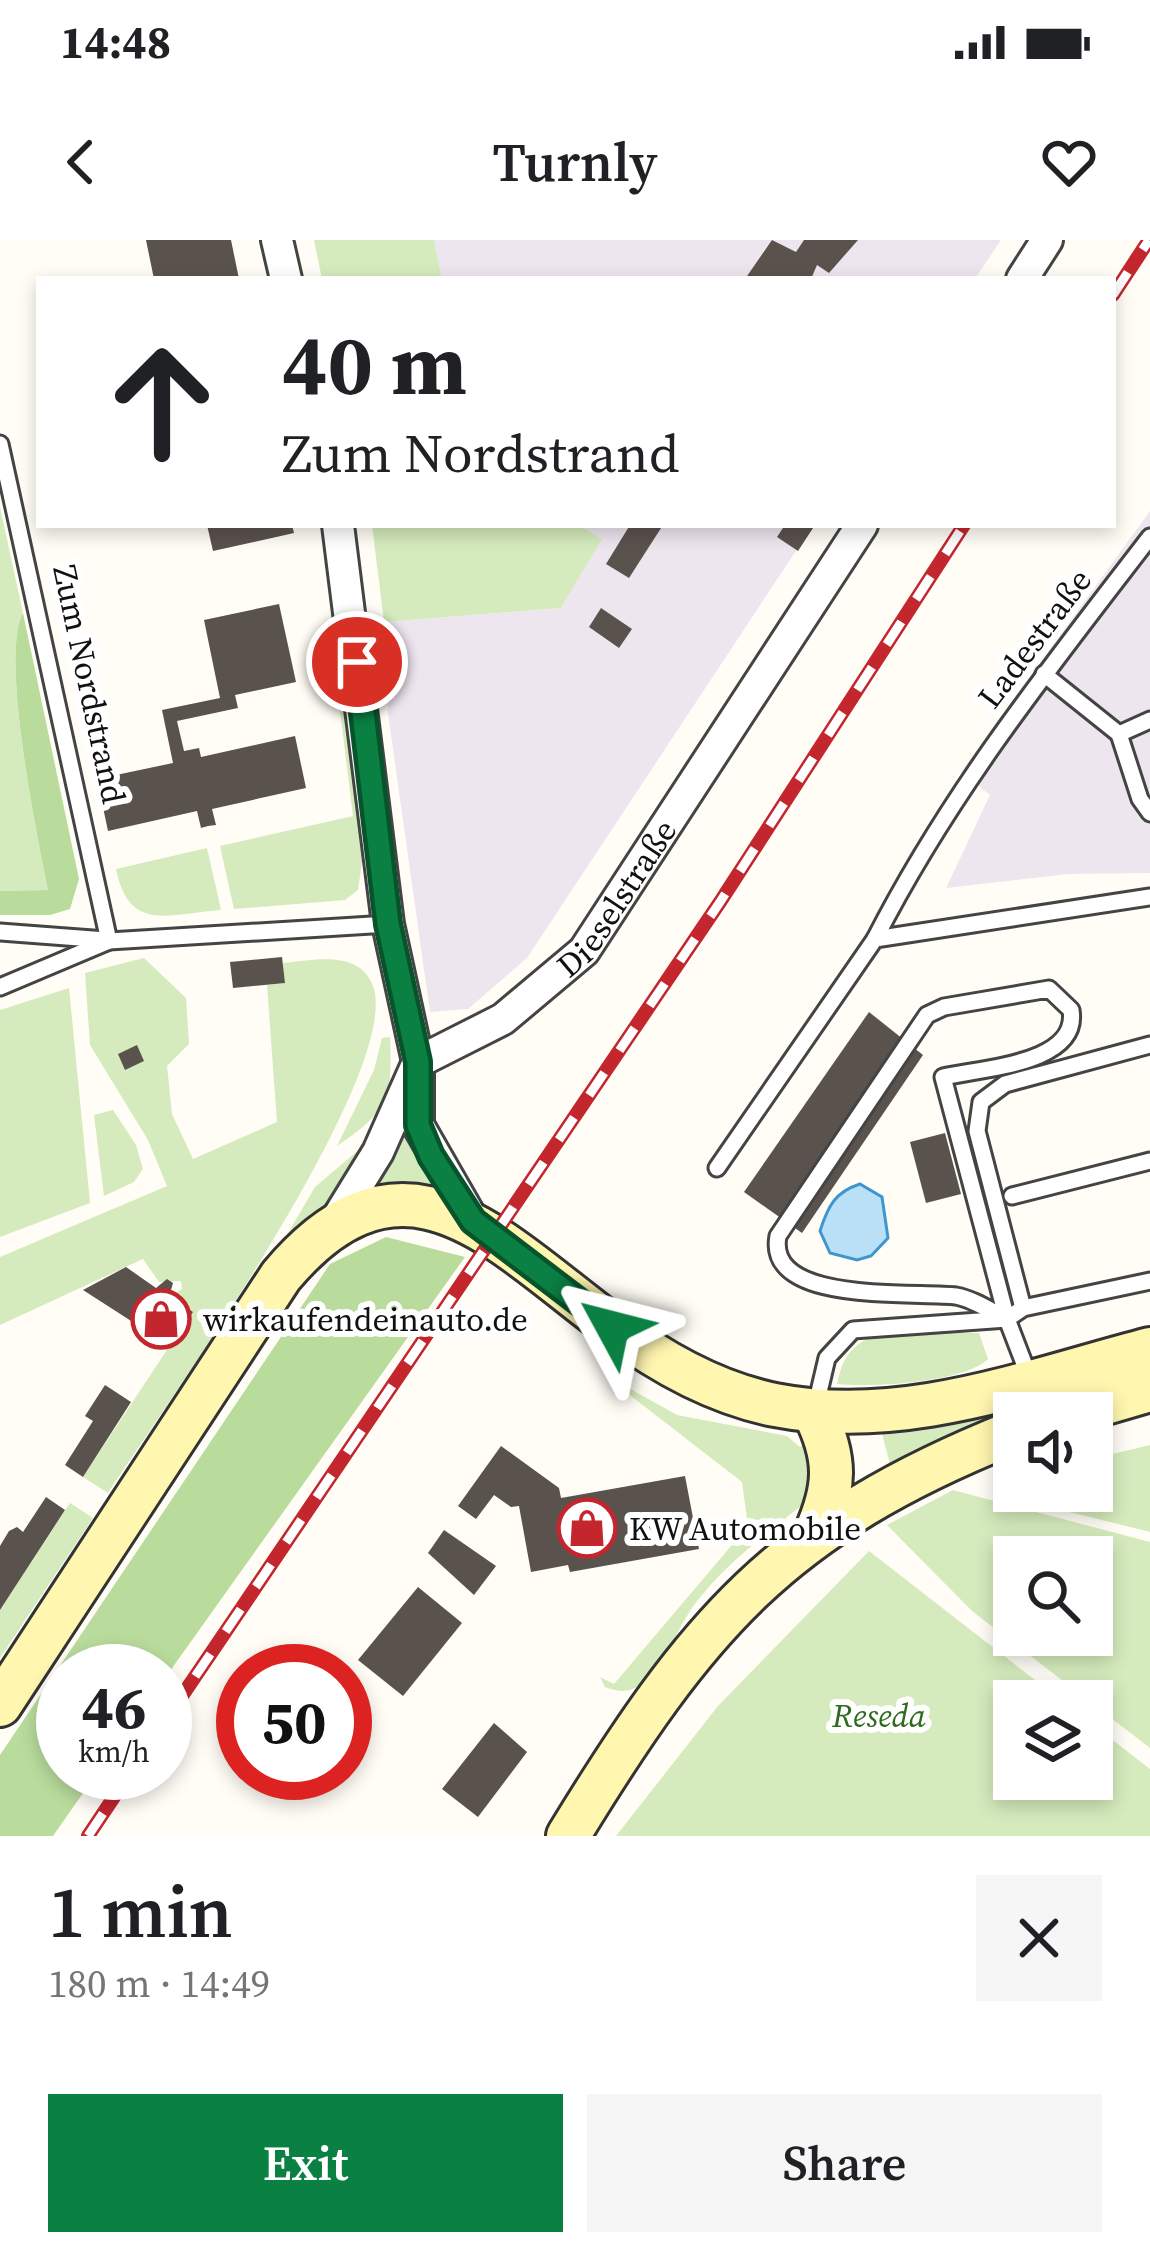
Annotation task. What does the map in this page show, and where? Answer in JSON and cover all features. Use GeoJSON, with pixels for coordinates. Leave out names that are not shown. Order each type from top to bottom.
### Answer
{"type":"FeatureCollection","features":[{"type":"Feature","properties":{"kind":"main road"},"geometry":{"type":"LineString","coordinates":[[0,1705],[280,1276],[310,1241],[333,1225],[388,1207],[421,1208],[479,1224],[612,1327],[690,1376],[770,1404],[814,1412],[880,1414],[1150,1349]]}},
{"type":"Feature","properties":{"kind":"main road"},"geometry":{"type":"LineString","coordinates":[[1113,1401],[1150,1390]]}},
{"type":"Feature","properties":{"kind":"main road"},"geometry":{"type":"LineString","coordinates":[[814,1412],[834,1459],[829,1503],[815,1534]]}},
{"type":"Feature","properties":{"kind":"main road"},"geometry":{"type":"LineString","coordinates":[[568,1836],[686,1656],[728,1609],[815,1534],[936,1463],[993,1440]]}},
{"type":"Feature","properties":{"kind":"street"},"geometry":{"type":"LineString","coordinates":[[278,240],[285,276]]}},
{"type":"Feature","properties":{"kind":"street"},"geometry":{"type":"LineString","coordinates":[[1024,276],[1048,240]]}},
{"type":"Feature","properties":{"kind":"street"},"geometry":{"type":"LineString","coordinates":[[338,528],[388,924],[418,1062],[418,1125],[431,1156],[479,1224]]}},
{"type":"Feature","properties":{"kind":"street","name":"Dieselstraße"},"geometry":{"type":"LineString","coordinates":[[418,1062],[503,1019],[584,951],[860,528]]}},
{"type":"Feature","properties":{"kind":"street"},"geometry":{"type":"LineString","coordinates":[[333,1225],[378,1152],[418,1062]]}},
{"type":"Feature","properties":{"kind":"lane","name":"Zum Nordstrand"},"geometry":{"type":"LineString","coordinates":[[0,444],[109,940]]}},
{"type":"Feature","properties":{"kind":"lane","name":"Ladestraße"},"geometry":{"type":"LineString","coordinates":[[717,1168],[875,939],[967,777],[1150,537]]}},
{"type":"Feature","properties":{"kind":"lane"},"geometry":{"type":"LineString","coordinates":[[1044,674],[1119,734],[1140,800],[1150,813]]}},
{"type":"Feature","properties":{"kind":"lane"},"geometry":{"type":"LineString","coordinates":[[1119,734],[1150,720]]}},
{"type":"Feature","properties":{"kind":"lane"},"geometry":{"type":"LineString","coordinates":[[875,939],[1150,897]]}},
{"type":"Feature","properties":{"kind":"lane"},"geometry":{"type":"LineString","coordinates":[[0,932],[109,940],[388,924]]}},
{"type":"Feature","properties":{"kind":"lane"},"geometry":{"type":"LineString","coordinates":[[0,987],[109,940]]}},
{"type":"Feature","properties":{"kind":"lane"},"geometry":{"type":"LineString","coordinates":[[1007,1319],[962,1297],[814,1285],[783,1263],[776,1248],[778,1236],[927,1015],[1049,988],[1071,1010],[1071,1031],[1058,1048],[943,1078],[1007,1319],[1030,1380]]}},
{"type":"Feature","properties":{"kind":"lane"},"geometry":{"type":"LineString","coordinates":[[1023,1308],[977,1131],[981,1102],[1005,1084],[1150,1045]]}},
{"type":"Feature","properties":{"kind":"lane"},"geometry":{"type":"LineString","coordinates":[[1012,1196],[1150,1161]]}},
{"type":"Feature","properties":{"kind":"lane"},"geometry":{"type":"LineString","coordinates":[[814,1412],[827,1358],[853,1330],[1007,1319],[1023,1308],[1150,1281]]}},
{"type":"Feature","properties":{"kind":"shaded area"},"geometry":{"type":"Polygon","coordinates":[[[434,240],[1001,240],[977,276],[441,276],[434,240]]]}},
{"type":"Feature","properties":{"kind":"shaded area"},"geometry":{"type":"Polygon","coordinates":[[[1150,511],[1150,873],[1068,874],[946,888],[990,795],[961,772],[1150,511]]]}},
{"type":"Feature","properties":{"kind":"shaded area"},"geometry":{"type":"Polygon","coordinates":[[[584,528],[811,528],[527,958],[468,1009],[430,1012],[388,714],[384,622],[561,608],[601,539],[584,528]]]}},
{"type":"Feature","properties":{"kind":"green space"},"geometry":{"type":"Polygon","coordinates":[[[314,240],[434,240],[441,276],[321,276],[314,240]]]}},
{"type":"Feature","properties":{"kind":"green space"},"geometry":{"type":"Polygon","coordinates":[[[0,507],[23,613],[17,635],[18,704],[48,890],[0,891],[0,507]]]}},
{"type":"Feature","properties":{"kind":"green space"},"geometry":{"type":"Polygon","coordinates":[[[372,528],[584,528],[602,539],[561,608],[384,622],[372,528]]]}},
{"type":"Feature","properties":{"kind":"green space"},"geometry":{"type":"Polygon","coordinates":[[[23,613],[79,879],[70,909],[50,915],[0,915],[0,891],[48,890],[18,704],[17,635],[23,613]]]}},
{"type":"Feature","properties":{"kind":"green space"},"geometry":{"type":"Polygon","coordinates":[[[340,711],[345,713],[363,856],[358,890],[345,900],[234,909],[220,846],[353,816],[340,711]]]}},
{"type":"Feature","properties":{"kind":"green space"},"geometry":{"type":"Polygon","coordinates":[[[207,848],[221,910],[154,915],[130,903],[116,869],[207,848]]]}},
{"type":"Feature","properties":{"kind":"green space"},"geometry":{"type":"Polygon","coordinates":[[[144,958],[186,998],[189,1044],[167,1066],[172,1114],[193,1159],[277,1122],[267,985],[284,983],[283,963],[321,959],[358,966],[373,986],[373,1029],[352,1090],[273,1241],[108,1493],[83,1477],[192,1312],[169,1297],[182,1289],[181,1281],[159,1282],[143,1259],[0,1325],[0,1257],[167,1186],[148,1140],[90,1045],[85,973],[144,958]]]}},
{"type":"Feature","properties":{"kind":"green space"},"geometry":{"type":"Polygon","coordinates":[[[69,988],[90,1203],[0,1237],[0,1010],[69,988]]]}},
{"type":"Feature","properties":{"kind":"green space"},"geometry":{"type":"Polygon","coordinates":[[[390,1037],[384,1102],[367,1123],[337,1146],[374,1070],[382,1038],[390,1037]]]}},
{"type":"Feature","properties":{"kind":"green space"},"geometry":{"type":"Polygon","coordinates":[[[113,1110],[136,1145],[143,1169],[134,1182],[104,1196],[94,1115],[113,1110]]]}},
{"type":"Feature","properties":{"kind":"green space"},"geometry":{"type":"Polygon","coordinates":[[[404,1125],[435,1191],[369,1192],[404,1125]]]}},
{"type":"Feature","properties":{"kind":"green space"},"geometry":{"type":"Polygon","coordinates":[[[374,1137],[339,1192],[281,1245],[315,1187],[374,1137]]]}},
{"type":"Feature","properties":{"kind":"green space"},"geometry":{"type":"Polygon","coordinates":[[[386,1237],[465,1257],[189,1644],[75,1644],[330,1264],[386,1237]]]}},
{"type":"Feature","properties":{"kind":"green space"},"geometry":{"type":"Polygon","coordinates":[[[881,1333],[979,1333],[988,1359],[939,1378],[837,1384],[850,1352],[881,1333]]]}},
{"type":"Feature","properties":{"kind":"green space"},"geometry":{"type":"Polygon","coordinates":[[[625,1386],[677,1415],[787,1436],[800,1447],[808,1441],[813,1466],[810,1491],[802,1505],[721,1574],[691,1610],[649,1676],[636,1688],[623,1691],[605,1687],[600,1677],[614,1684],[748,1526],[742,1482],[622,1389],[625,1386]]]}},
{"type":"Feature","properties":{"kind":"green space"},"geometry":{"type":"Polygon","coordinates":[[[993,1403],[993,1418],[891,1468],[881,1430],[993,1403]]]}},
{"type":"Feature","properties":{"kind":"green space"},"geometry":{"type":"Polygon","coordinates":[[[1150,1445],[1150,1532],[1069,1512],[1113,1512],[1113,1454],[1150,1445]]]}},
{"type":"Feature","properties":{"kind":"green space"},"geometry":{"type":"Polygon","coordinates":[[[953,1490],[993,1501],[993,1512],[1036,1512],[1150,1542],[1150,1748],[1113,1720],[1113,1680],[1062,1680],[1030,1656],[1113,1656],[1113,1536],[993,1536],[993,1627],[887,1525],[953,1490]]]}},
{"type":"Feature","properties":{"kind":"green space"},"geometry":{"type":"Polygon","coordinates":[[[70,1503],[93,1518],[0,1658],[0,1610],[70,1503]]]}},
{"type":"Feature","properties":{"kind":"green space","name":"Reseda"},"geometry":{"type":"Polygon","coordinates":[[[869,1551],[993,1647],[993,1656],[1004,1656],[1035,1680],[993,1680],[993,1800],[1113,1800],[1113,1740],[1150,1769],[1150,1836],[616,1836],[718,1706],[869,1551]]]}},
{"type":"Feature","properties":{"kind":"green space"},"geometry":{"type":"Polygon","coordinates":[[[36,1701],[36,1800],[78,1800],[53,1836],[0,1836],[0,1755],[36,1701]]]}},
{"type":"Feature","properties":{"kind":"water"},"geometry":{"type":"Polygon","coordinates":[[[860,1184],[882,1197],[888,1238],[871,1256],[857,1260],[830,1253],[820,1231],[834,1201],[860,1184]]]}},
{"type":"Feature","properties":{"kind":"building"},"geometry":{"type":"Polygon","coordinates":[[[146,240],[231,240],[238,276],[153,276],[146,240]]]}},
{"type":"Feature","properties":{"kind":"building"},"geometry":{"type":"Polygon","coordinates":[[[772,240],[796,252],[804,240],[858,240],[829,273],[817,265],[812,276],[747,276],[772,240]]]}},
{"type":"Feature","properties":{"kind":"building"},"geometry":{"type":"Polygon","coordinates":[[[208,528],[293,528],[294,533],[213,551],[208,528]]]}},
{"type":"Feature","properties":{"kind":"building"},"geometry":{"type":"Polygon","coordinates":[[[628,528],[661,528],[629,578],[606,564],[628,528]]]}},
{"type":"Feature","properties":{"kind":"building"},"geometry":{"type":"Polygon","coordinates":[[[783,528],[813,528],[798,551],[777,537],[783,528]]]}},
{"type":"Feature","properties":{"kind":"building"},"geometry":{"type":"Polygon","coordinates":[[[279,604],[296,682],[235,695],[238,708],[177,721],[184,751],[199,748],[201,757],[295,736],[306,788],[212,809],[216,825],[201,828],[197,811],[108,831],[97,779],[173,763],[162,710],[220,698],[204,620],[279,604]]]}},
{"type":"Feature","properties":{"kind":"building"},"geometry":{"type":"Polygon","coordinates":[[[601,608],[632,629],[619,648],[589,627],[601,608]]]}},
{"type":"Feature","properties":{"kind":"building"},"geometry":{"type":"Polygon","coordinates":[[[282,957],[285,983],[233,988],[230,962],[282,957]]]}},
{"type":"Feature","properties":{"kind":"building"},"geometry":{"type":"Polygon","coordinates":[[[869,1012],[923,1055],[802,1233],[744,1192],[869,1012]]]}},
{"type":"Feature","properties":{"kind":"building"},"geometry":{"type":"Polygon","coordinates":[[[137,1045],[144,1061],[125,1070],[118,1054],[137,1045]]]}},
{"type":"Feature","properties":{"kind":"building"},"geometry":{"type":"Polygon","coordinates":[[[945,1133],[961,1194],[926,1203],[910,1142],[945,1133]]]}},
{"type":"Feature","properties":{"kind":"building"},"geometry":{"type":"Polygon","coordinates":[[[126,1267],[156,1288],[167,1279],[173,1283],[169,1297],[193,1312],[170,1346],[83,1290],[126,1267]]]}},
{"type":"Feature","properties":{"kind":"building"},"geometry":{"type":"Polygon","coordinates":[[[105,1385],[131,1402],[83,1477],[65,1465],[93,1421],[85,1416],[105,1385]]]}},
{"type":"Feature","properties":{"kind":"building"},"geometry":{"type":"Polygon","coordinates":[[[501,1446],[559,1488],[561,1498],[685,1476],[699,1549],[570,1572],[568,1565],[531,1572],[519,1506],[511,1507],[494,1495],[476,1519],[458,1506],[501,1446]]]}},
{"type":"Feature","properties":{"kind":"building"},"geometry":{"type":"Polygon","coordinates":[[[46,1497],[65,1510],[0,1610],[0,1546],[9,1531],[17,1527],[23,1532],[46,1497]]]}},
{"type":"Feature","properties":{"kind":"building"},"geometry":{"type":"Polygon","coordinates":[[[444,1530],[496,1566],[474,1595],[428,1553],[444,1530]]]}},
{"type":"Feature","properties":{"kind":"building"},"geometry":{"type":"Polygon","coordinates":[[[418,1587],[462,1623],[403,1696],[372,1671],[371,1644],[418,1587]]]}},
{"type":"Feature","properties":{"kind":"building"},"geometry":{"type":"Polygon","coordinates":[[[494,1723],[527,1752],[478,1817],[442,1789],[494,1723]]]}},
{"type":"Feature","properties":{"kind":"railway"},"geometry":{"type":"LineString","coordinates":[[1116,290],[1149,240]]}},
{"type":"Feature","properties":{"kind":"railway"},"geometry":{"type":"LineString","coordinates":[[192,1681],[720,902],[962,528]]}},
{"type":"Feature","properties":{"kind":"railway"},"geometry":{"type":"LineString","coordinates":[[88,1836],[112,1800]]}},
{"type":"Feature","properties":{"kind":"place","name":"wirkaufendeinauto.de"},"geometry":{"type":"Point","coordinates":[161,1319]}},
{"type":"Feature","properties":{"kind":"place","name":"KW Automobile"},"geometry":{"type":"Point","coordinates":[587,1528]}},
{"type":"Feature","properties":{"kind":"route"},"geometry":{"type":"LineString","coordinates":[[357,662],[388,924],[418,1062],[418,1125],[431,1156],[473,1221],[612,1327]]}}]}
